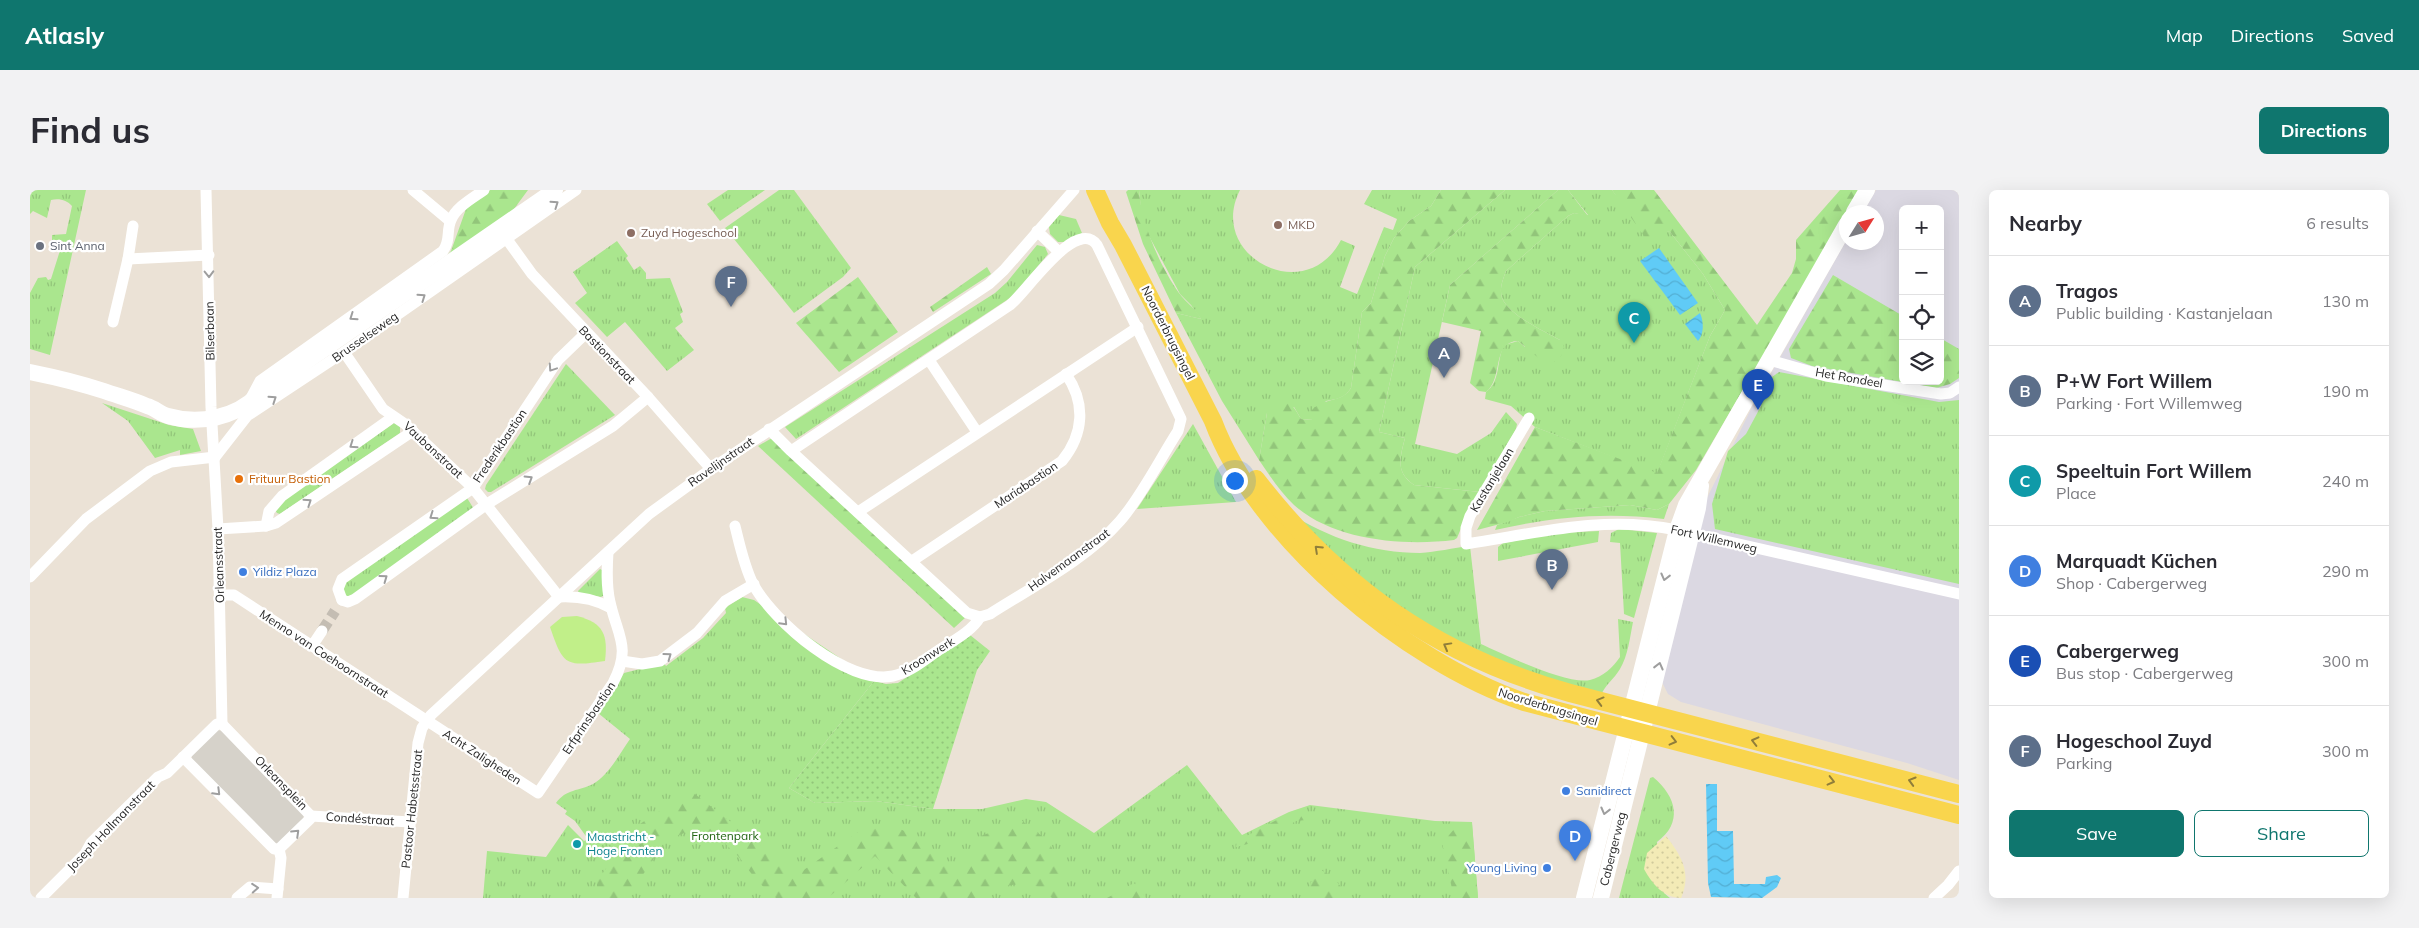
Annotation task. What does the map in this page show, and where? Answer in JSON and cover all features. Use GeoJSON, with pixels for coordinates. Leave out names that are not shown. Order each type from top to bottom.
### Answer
{"type":"FeatureCollection","features":[{"type":"Feature","properties":{"kind":"main road","name":"Noorderbrugsingel"},"geometry":{"type":"LineString","coordinates":[[1095,190],[1110,223],[1213,421],[1230,461],[1273,521],[1319,570],[1373,616],[1440,662],[1487,688],[1524,702],[1634,732],[1959,814]]}},
{"type":"Feature","properties":{"kind":"main road","name":"Noorderbrugsingel"},"geometry":{"type":"LineString","coordinates":[[1108,190],[1119,220],[1123,245]]}},
{"type":"Feature","properties":{"kind":"main road","name":"Noorderbrugsingel"},"geometry":{"type":"LineString","coordinates":[[1213,421],[1294,526],[1352,580],[1411,624],[1455,650],[1511,675],[1639,711],[1959,794]]}},
{"type":"Feature","properties":{"kind":"street","name":"Bilserbaan"},"geometry":{"type":"LineString","coordinates":[[206,190],[209,256],[211,413]]}},
{"type":"Feature","properties":{"kind":"street"},"geometry":{"type":"LineString","coordinates":[[413,190],[450,221],[466,203],[484,190]]}},
{"type":"Feature","properties":{"kind":"street","name":"Brusselseweg"},"geometry":{"type":"LineString","coordinates":[[215,457],[247,416],[344,352],[506,238],[522,220],[555,190]]}},
{"type":"Feature","properties":{"kind":"street","name":"Brusselseweg"},"geometry":{"type":"LineString","coordinates":[[30,372],[96,389],[150,406],[160,414],[172,417],[193,420],[211,413],[243,408],[256,395],[522,220],[576,190]]}},
{"type":"Feature","properties":{"kind":"street","name":"Ravelijnstraat"},"geometry":{"type":"LineString","coordinates":[[426,721],[649,514],[769,429],[989,284],[1004,270],[1074,190]]}},
{"type":"Feature","properties":{"kind":"street"},"geometry":{"type":"LineString","coordinates":[[1858,205],[1867,190]]}},
{"type":"Feature","properties":{"kind":"street","name":"Brusselseweg"},"geometry":{"type":"LineString","coordinates":[[256,395],[260,381],[443,251],[449,240],[450,221]]}},
{"type":"Feature","properties":{"kind":"street"},"geometry":{"type":"LineString","coordinates":[[113,322],[128,259],[133,226]]}},
{"type":"Feature","properties":{"kind":"street"},"geometry":{"type":"LineString","coordinates":[[791,451],[1016,301],[1059,252],[1037,231]]}},
{"type":"Feature","properties":{"kind":"street","name":"Cabergerweg"},"geometry":{"type":"LineString","coordinates":[[1600,898],[1639,711],[1684,532],[1702,478],[1839,237]]}},
{"type":"Feature","properties":{"kind":"street","name":"Bastionstraat"},"geometry":{"type":"LineString","coordinates":[[506,238],[532,274],[648,397],[711,469]]}},
{"type":"Feature","properties":{"kind":"street","name":"Halvemaanstraat"},"geometry":{"type":"LineString","coordinates":[[980,617],[990,614],[1057,571],[1113,529],[1128,510],[1178,431],[1180,415],[1096,245],[1087,238],[1072,243],[1059,252]]}},
{"type":"Feature","properties":{"kind":"street"},"geometry":{"type":"LineString","coordinates":[[128,259],[209,256]]}},
{"type":"Feature","properties":{"kind":"street"},"geometry":{"type":"LineString","coordinates":[[858,512],[1138,327]]}},
{"type":"Feature","properties":{"kind":"street","name":"Frederikbastion"},"geometry":{"type":"LineString","coordinates":[[336,611],[342,600],[338,589],[342,579],[473,488],[558,360],[586,333]]}},
{"type":"Feature","properties":{"kind":"street","name":"Vaubanstraat"},"geometry":{"type":"LineString","coordinates":[[344,352],[384,410],[413,431],[473,488],[559,597]]}},
{"type":"Feature","properties":{"kind":"street"},"geometry":{"type":"LineString","coordinates":[[929,360],[977,432]]}},
{"type":"Feature","properties":{"kind":"street","name":"Het Rondeel"},"geometry":{"type":"LineString","coordinates":[[1769,360],[1826,376],[1941,394],[1950,393],[1959,387]]}},
{"type":"Feature","properties":{"kind":"street","name":"Mariabastion"},"geometry":{"type":"LineString","coordinates":[[912,562],[1062,461],[1069,453],[1080,428],[1081,418],[1073,384],[1066,374]]}},
{"type":"Feature","properties":{"kind":"street","name":"Frederikbastion"},"geometry":{"type":"LineString","coordinates":[[342,600],[348,602],[355,599],[487,504],[613,426],[648,397]]}},
{"type":"Feature","properties":{"kind":"street","name":"Orleansstraat"},"geometry":{"type":"LineString","coordinates":[[211,413],[218,529],[222,724]]}},
{"type":"Feature","properties":{"kind":"street"},"geometry":{"type":"LineString","coordinates":[[266,526],[269,511],[282,496],[393,417]]}},
{"type":"Feature","properties":{"kind":"street","name":"Kastanjelaan"},"geometry":{"type":"LineString","coordinates":[[1466,544],[1466,528],[1470,516],[1529,418]]}},
{"type":"Feature","properties":{"kind":"street"},"geometry":{"type":"LineString","coordinates":[[769,429],[967,613],[980,617]]}},
{"type":"Feature","properties":{"kind":"street"},"geometry":{"type":"LineString","coordinates":[[218,529],[266,526],[276,523],[413,431]]}},
{"type":"Feature","properties":{"kind":"street"},"geometry":{"type":"LineString","coordinates":[[30,577],[86,519],[150,471],[171,462],[215,457]]}},
{"type":"Feature","properties":{"kind":"street","name":"Fort Willemweg"},"geometry":{"type":"LineString","coordinates":[[1466,544],[1576,525],[1638,524],[1684,532],[1959,594]]}},
{"type":"Feature","properties":{"kind":"street","name":"Kroonwerk"},"geometry":{"type":"LineString","coordinates":[[735,526],[745,563],[754,584],[784,623],[811,646],[849,667],[883,677],[900,674],[955,639],[977,622],[980,617]]}},
{"type":"Feature","properties":{"kind":"street","name":"Erfprinsbastion"},"geometry":{"type":"LineString","coordinates":[[538,793],[613,683],[622,661],[621,634],[611,608],[608,591],[608,552]]}},
{"type":"Feature","properties":{"kind":"street"},"geometry":{"type":"LineString","coordinates":[[622,661],[642,664],[660,662],[697,634],[725,602],[754,584]]}},
{"type":"Feature","properties":{"kind":"street","name":"Menno van Coehoornstraat"},"geometry":{"type":"LineString","coordinates":[[220,595],[234,595],[426,721]]}},
{"type":"Feature","properties":{"kind":"street"},"geometry":{"type":"LineString","coordinates":[[559,597],[589,600],[611,608]]}},
{"type":"Feature","properties":{"kind":"street"},"geometry":{"type":"LineString","coordinates":[[312,646],[322,632]]}},
{"type":"Feature","properties":{"kind":"street","name":"Acht Zaligheden"},"geometry":{"type":"LineString","coordinates":[[426,721],[538,793]]}},
{"type":"Feature","properties":{"kind":"street","name":"Pastoor Habetsstraat"},"geometry":{"type":"LineString","coordinates":[[403,898],[418,742],[426,721]]}},
{"type":"Feature","properties":{"kind":"street"},"geometry":{"type":"LineString","coordinates":[[222,724],[217,724],[183,758],[274,849],[278,850],[281,858],[277,893],[250,888],[236,898]]}},
{"type":"Feature","properties":{"kind":"street","name":"Orleansplein"},"geometry":{"type":"LineString","coordinates":[[222,724],[311,816],[278,850]]}},
{"type":"Feature","properties":{"kind":"street","name":"Cabergerweg"},"geometry":{"type":"LineString","coordinates":[[1584,898],[1634,732]]}},
{"type":"Feature","properties":{"kind":"street","name":"Joseph Hollmanstraat"},"geometry":{"type":"LineString","coordinates":[[41,898],[85,854],[91,843],[151,784],[183,758]]}},
{"type":"Feature","properties":{"kind":"street","name":"Condéstraat"},"geometry":{"type":"LineString","coordinates":[[311,816],[410,822]]}},
{"type":"Feature","properties":{"kind":"street"},"geometry":{"type":"LineString","coordinates":[[1934,898],[1948,886],[1959,871]]}},
{"type":"Feature","properties":{"kind":"shaded area"},"geometry":{"type":"Polygon","coordinates":[[[1876,190],[1959,190],[1959,780],[1907,763],[1681,702],[1668,694],[1661,680],[1703,506],[1753,405],[1841,250],[1884,250],[1884,205],[1867,205],[1876,190]]]}},
{"type":"Feature","properties":{"kind":"shaded area"},"geometry":{"type":"Polygon","coordinates":[[[217,730],[223,731],[303,813],[304,820],[280,844],[274,843],[192,760],[192,754],[217,730]]]}},
{"type":"Feature","properties":{"kind":"green space"},"geometry":{"type":"Polygon","coordinates":[[[30,190],[86,190],[50,355],[30,349],[30,293],[38,278],[46,277],[48,280],[51,279],[63,241],[52,240],[52,235],[66,234],[72,206],[63,200],[51,200],[47,218],[33,211],[30,214],[30,190]]]}},
{"type":"Feature","properties":{"kind":"green space"},"geometry":{"type":"Polygon","coordinates":[[[490,190],[528,190],[511,213],[446,257],[451,251],[466,209],[490,190]]]}},
{"type":"Feature","properties":{"kind":"green space"},"geometry":{"type":"Polygon","coordinates":[[[728,190],[765,190],[720,221],[707,204],[728,190]]]}},
{"type":"Feature","properties":{"kind":"green space"},"geometry":{"type":"Polygon","coordinates":[[[779,190],[794,190],[851,268],[843,277],[794,313],[725,228],[779,190]]]}},
{"type":"Feature","properties":{"kind":"green space"},"geometry":{"type":"Polygon","coordinates":[[[1128,190],[1139,190],[1143,216],[1165,270],[1179,293],[1201,319],[1176,313],[1143,244],[1126,192],[1128,190]]]}},
{"type":"Feature","properties":{"kind":"green space"},"geometry":{"type":"Polygon","coordinates":[[[1139,190],[1240,190],[1233,214],[1237,235],[1248,253],[1265,265],[1285,271],[1306,270],[1325,260],[1341,240],[1355,246],[1340,287],[1357,294],[1384,227],[1393,230],[1397,219],[1364,204],[1372,190],[1441,190],[1431,206],[1409,221],[1394,238],[1385,256],[1371,303],[1362,312],[1349,391],[1337,399],[1326,401],[1313,420],[1301,419],[1294,407],[1267,413],[1259,460],[1222,401],[1176,313],[1201,319],[1180,294],[1149,236],[1142,219],[1139,190]]]}},
{"type":"Feature","properties":{"kind":"green space"},"geometry":{"type":"Polygon","coordinates":[[[1441,190],[1505,190],[1415,267],[1379,432],[1405,438],[1400,464],[1404,475],[1414,485],[1480,492],[1467,514],[1457,538],[1454,540],[1414,542],[1370,538],[1329,527],[1310,517],[1289,500],[1259,460],[1267,413],[1271,402],[1281,400],[1289,403],[1301,419],[1312,420],[1312,410],[1322,403],[1343,396],[1351,388],[1362,312],[1371,303],[1385,256],[1394,238],[1409,221],[1431,206],[1441,190]]]}},
{"type":"Feature","properties":{"kind":"green space"},"geometry":{"type":"Polygon","coordinates":[[[1505,190],[1558,190],[1450,285],[1415,444],[1457,454],[1491,433],[1506,412],[1517,424],[1516,429],[1480,492],[1414,485],[1401,470],[1400,464],[1405,438],[1379,432],[1415,267],[1505,190]]]}},
{"type":"Feature","properties":{"kind":"green space"},"geometry":{"type":"Polygon","coordinates":[[[1558,190],[1568,190],[1588,216],[1574,213],[1568,216],[1506,271],[1501,291],[1502,298],[1506,304],[1519,317],[1560,340],[1564,347],[1561,356],[1550,365],[1518,341],[1510,343],[1504,347],[1491,386],[1486,392],[1479,391],[1470,383],[1481,331],[1442,322],[1450,285],[1558,190]]]}},
{"type":"Feature","properties":{"kind":"green space"},"geometry":{"type":"Polygon","coordinates":[[[1568,190],[1612,190],[1624,205],[1637,216],[1660,229],[1670,232],[1703,274],[1725,310],[1710,336],[1657,474],[1535,427],[1511,406],[1485,399],[1486,392],[1496,377],[1504,345],[1518,341],[1525,347],[1560,340],[1519,317],[1506,304],[1502,298],[1501,291],[1506,271],[1568,216],[1574,213],[1588,215],[1568,190]]]}},
{"type":"Feature","properties":{"kind":"green space"},"geometry":{"type":"Polygon","coordinates":[[[1612,190],[1654,190],[1757,325],[1792,273],[1796,259],[1796,240],[1840,190],[1860,190],[1851,205],[1839,205],[1839,226],[1696,470],[1669,504],[1657,510],[1630,505],[1545,511],[1477,530],[1535,427],[1657,473],[1710,336],[1725,310],[1703,274],[1670,232],[1661,231],[1646,239],[1612,190]]]}},
{"type":"Feature","properties":{"kind":"green space"},"geometry":{"type":"Polygon","coordinates":[[[1059,215],[1076,219],[1082,233],[1066,242],[1058,242],[1050,234],[1049,227],[1059,215]]]}},
{"type":"Feature","properties":{"kind":"green space"},"geometry":{"type":"Polygon","coordinates":[[[617,241],[628,256],[626,258],[634,270],[640,266],[646,273],[646,279],[670,278],[683,312],[680,314],[683,322],[675,328],[694,350],[667,371],[625,322],[607,337],[575,303],[587,293],[573,272],[617,241]]]}},
{"type":"Feature","properties":{"kind":"green space"},"geometry":{"type":"Polygon","coordinates":[[[1037,245],[1045,247],[1048,254],[1013,296],[796,439],[785,427],[995,293],[1007,282],[1037,245]]]}},
{"type":"Feature","properties":{"kind":"green space"},"geometry":{"type":"Polygon","coordinates":[[[987,267],[991,274],[933,312],[930,307],[987,267]]]}},
{"type":"Feature","properties":{"kind":"green space"},"geometry":{"type":"Polygon","coordinates":[[[1833,275],[1899,314],[1899,381],[1812,366],[1791,358],[1789,349],[1833,275]]]}},
{"type":"Feature","properties":{"kind":"green space"},"geometry":{"type":"Polygon","coordinates":[[[858,277],[898,332],[839,372],[796,323],[858,277]]]}},
{"type":"Feature","properties":{"kind":"green space"},"geometry":{"type":"Polygon","coordinates":[[[1944,340],[1959,349],[1959,378],[1950,384],[1936,388],[1919,385],[1944,385],[1944,340]]]}},
{"type":"Feature","properties":{"kind":"green space"},"geometry":{"type":"Polygon","coordinates":[[[566,364],[615,415],[491,492],[488,492],[485,489],[486,485],[566,364]]]}},
{"type":"Feature","properties":{"kind":"green space"},"geometry":{"type":"Polygon","coordinates":[[[1779,372],[1939,402],[1959,400],[1959,584],[1715,529],[1712,504],[1728,451],[1746,434],[1761,406],[1761,396],[1772,377],[1779,372]]]}},
{"type":"Feature","properties":{"kind":"green space"},"geometry":{"type":"Polygon","coordinates":[[[102,403],[169,425],[193,429],[201,451],[180,455],[180,450],[155,458],[128,421],[102,403]]]}},
{"type":"Feature","properties":{"kind":"green space"},"geometry":{"type":"Polygon","coordinates":[[[394,423],[400,426],[400,433],[280,514],[277,513],[275,510],[280,502],[394,423]]]}},
{"type":"Feature","properties":{"kind":"green space"},"geometry":{"type":"Polygon","coordinates":[[[1193,424],[1236,502],[1137,509],[1193,424]]]}},
{"type":"Feature","properties":{"kind":"green space"},"geometry":{"type":"Polygon","coordinates":[[[772,438],[966,617],[954,628],[758,446],[772,438]]]}},
{"type":"Feature","properties":{"kind":"green space"},"geometry":{"type":"Polygon","coordinates":[[[467,498],[474,509],[350,599],[342,595],[346,580],[467,498]]]}},
{"type":"Feature","properties":{"kind":"green space"},"geometry":{"type":"Polygon","coordinates":[[[1669,504],[1664,519],[1620,516],[1579,517],[1495,530],[1497,525],[1519,517],[1545,511],[1630,505],[1657,510],[1669,504]]]}},
{"type":"Feature","properties":{"kind":"green space"},"geometry":{"type":"Polygon","coordinates":[[[1290,513],[1335,537],[1368,547],[1420,553],[1470,546],[1481,644],[1519,661],[1566,678],[1590,680],[1599,677],[1607,671],[1620,657],[1618,619],[1633,622],[1623,664],[1601,695],[1503,666],[1388,604],[1290,513]]]}},
{"type":"Feature","properties":{"kind":"green space"},"geometry":{"type":"Polygon","coordinates":[[[1619,529],[1657,533],[1634,618],[1624,614],[1620,543],[1610,542],[1611,533],[1619,529]]]}},
{"type":"Feature","properties":{"kind":"green space"},"geometry":{"type":"Polygon","coordinates":[[[1599,531],[1598,542],[1498,561],[1498,547],[1503,543],[1557,533],[1599,531]]]}},
{"type":"Feature","properties":{"kind":"green space"},"geometry":{"type":"Polygon","coordinates":[[[600,569],[604,571],[604,595],[601,597],[579,593],[578,591],[600,569]]]}},
{"type":"Feature","properties":{"kind":"green space","name":"Frontenpark"},"geometry":{"type":"Polygon","coordinates":[[[742,597],[754,600],[874,681],[789,788],[815,803],[876,801],[933,809],[982,809],[1026,799],[1046,802],[1094,833],[1187,765],[1242,835],[1289,812],[1310,805],[1435,821],[1472,822],[1478,898],[483,898],[487,851],[546,857],[568,825],[584,841],[588,839],[575,821],[565,814],[567,811],[556,803],[564,795],[599,780],[630,739],[598,713],[624,673],[664,663],[666,666],[703,638],[726,613],[725,608],[742,597]]]}},
{"type":"Feature","properties":{"kind":"green space"},"geometry":{"type":"Polygon","coordinates":[[[577,616],[599,626],[605,637],[605,661],[573,663],[567,661],[558,649],[550,627],[562,617],[577,616]]]}},
{"type":"Feature","properties":{"kind":"green space"},"geometry":{"type":"Polygon","coordinates":[[[970,635],[990,651],[977,670],[933,809],[876,801],[815,803],[789,788],[874,681],[886,684],[898,683],[970,635]]]}},
{"type":"Feature","properties":{"kind":"green space"},"geometry":{"type":"Polygon","coordinates":[[[1653,777],[1667,793],[1672,801],[1674,810],[1671,827],[1657,842],[1664,893],[1670,898],[1619,898],[1650,778],[1653,777]]]}},
{"type":"Feature","properties":{"kind":"green space"},"geometry":{"type":"Polygon","coordinates":[[[691,791],[798,874],[868,825],[890,825],[917,836],[931,853],[948,868],[964,864],[973,859],[978,851],[981,836],[1021,820],[1047,840],[1066,871],[1047,882],[1063,897],[1073,895],[1076,898],[1052,898],[1042,888],[1024,883],[1000,887],[984,898],[916,898],[875,856],[828,898],[776,898],[757,881],[738,856],[713,832],[689,831],[663,842],[650,865],[630,892],[621,898],[597,898],[597,881],[637,826],[664,808],[676,803],[683,792],[691,791]]]}},
{"type":"Feature","properties":{"kind":"green space"},"geometry":{"type":"Polygon","coordinates":[[[1290,813],[1302,816],[1306,820],[1296,821],[1263,840],[1236,847],[1237,841],[1290,813]]]}},
{"type":"Feature","properties":{"kind":"green space"},"geometry":{"type":"Polygon","coordinates":[[[1472,824],[1478,898],[1454,898],[1442,843],[1456,827],[1472,824]]]}},
{"type":"Feature","properties":{"kind":"green space"},"geometry":{"type":"Polygon","coordinates":[[[1321,870],[1332,876],[1350,898],[1310,898],[1309,889],[1311,882],[1321,870]]]}},
{"type":"Feature","properties":{"kind":"green space"},"geometry":{"type":"Polygon","coordinates":[[[1134,883],[1146,898],[1107,898],[1134,883]]]}},
{"type":"Feature","properties":{"kind":"sand"},"geometry":{"type":"Polygon","coordinates":[[[1666,836],[1680,857],[1685,872],[1684,889],[1681,898],[1664,893],[1651,880],[1644,869],[1647,853],[1666,836]]]}},
{"type":"Feature","properties":{"kind":"water"},"geometry":{"type":"Polygon","coordinates":[[[1659,248],[1698,303],[1680,315],[1640,261],[1659,248]]]}},
{"type":"Feature","properties":{"kind":"water"},"geometry":{"type":"Polygon","coordinates":[[[1700,313],[1703,328],[1698,341],[1685,324],[1700,313]]]}},
{"type":"Feature","properties":{"kind":"water"},"geometry":{"type":"Polygon","coordinates":[[[1706,784],[1717,784],[1717,831],[1733,831],[1734,884],[1765,884],[1766,877],[1777,875],[1781,878],[1777,887],[1762,898],[1711,897],[1708,883],[1706,784]]]}},
{"type":"Feature","properties":{"kind":"tunnel"},"geometry":{"type":"LineString","coordinates":[[322,631],[335,611]]}},
{"type":"Feature","properties":{"kind":"place","name":"MKD"},"geometry":{"type":"Point","coordinates":[1278,225]}},
{"type":"Feature","properties":{"kind":"place","name":"Zuyd Hogeschool"},"geometry":{"type":"Point","coordinates":[631,233]}},
{"type":"Feature","properties":{"kind":"place","name":"Sint Anna"},"geometry":{"type":"Point","coordinates":[40,246]}},
{"type":"Feature","properties":{"kind":"place","name":"Hogeschool Zuyd"},"geometry":{"type":"Point","coordinates":[731,307]}},
{"type":"Feature","properties":{"kind":"place","name":"Speeltuin Fort Willem"},"geometry":{"type":"Point","coordinates":[1634,343]}},
{"type":"Feature","properties":{"kind":"place","name":"Tragos"},"geometry":{"type":"Point","coordinates":[1444,378]}},
{"type":"Feature","properties":{"kind":"place","name":"Cabergerweg"},"geometry":{"type":"Point","coordinates":[1758,410]}},
{"type":"Feature","properties":{"kind":"place","name":"Frituur Bastion"},"geometry":{"type":"Point","coordinates":[239,479]}},
{"type":"Feature","properties":{"kind":"place","name":"Yildiz Plaza"},"geometry":{"type":"Point","coordinates":[243,572]}},
{"type":"Feature","properties":{"kind":"place","name":"P+W Fort Willem"},"geometry":{"type":"Point","coordinates":[1552,590]}},
{"type":"Feature","properties":{"kind":"place","name":"Sanidirect"},"geometry":{"type":"Point","coordinates":[1566,791]}},
{"type":"Feature","properties":{"kind":"place","name":"Maastricht - Hoge Fronten"},"geometry":{"type":"Point","coordinates":[577,844]}},
{"type":"Feature","properties":{"kind":"place","name":"Marquadt Küchen"},"geometry":{"type":"Point","coordinates":[1575,861]}},
{"type":"Feature","properties":{"kind":"place","name":"Young Living"},"geometry":{"type":"Point","coordinates":[1547,868]}}]}
